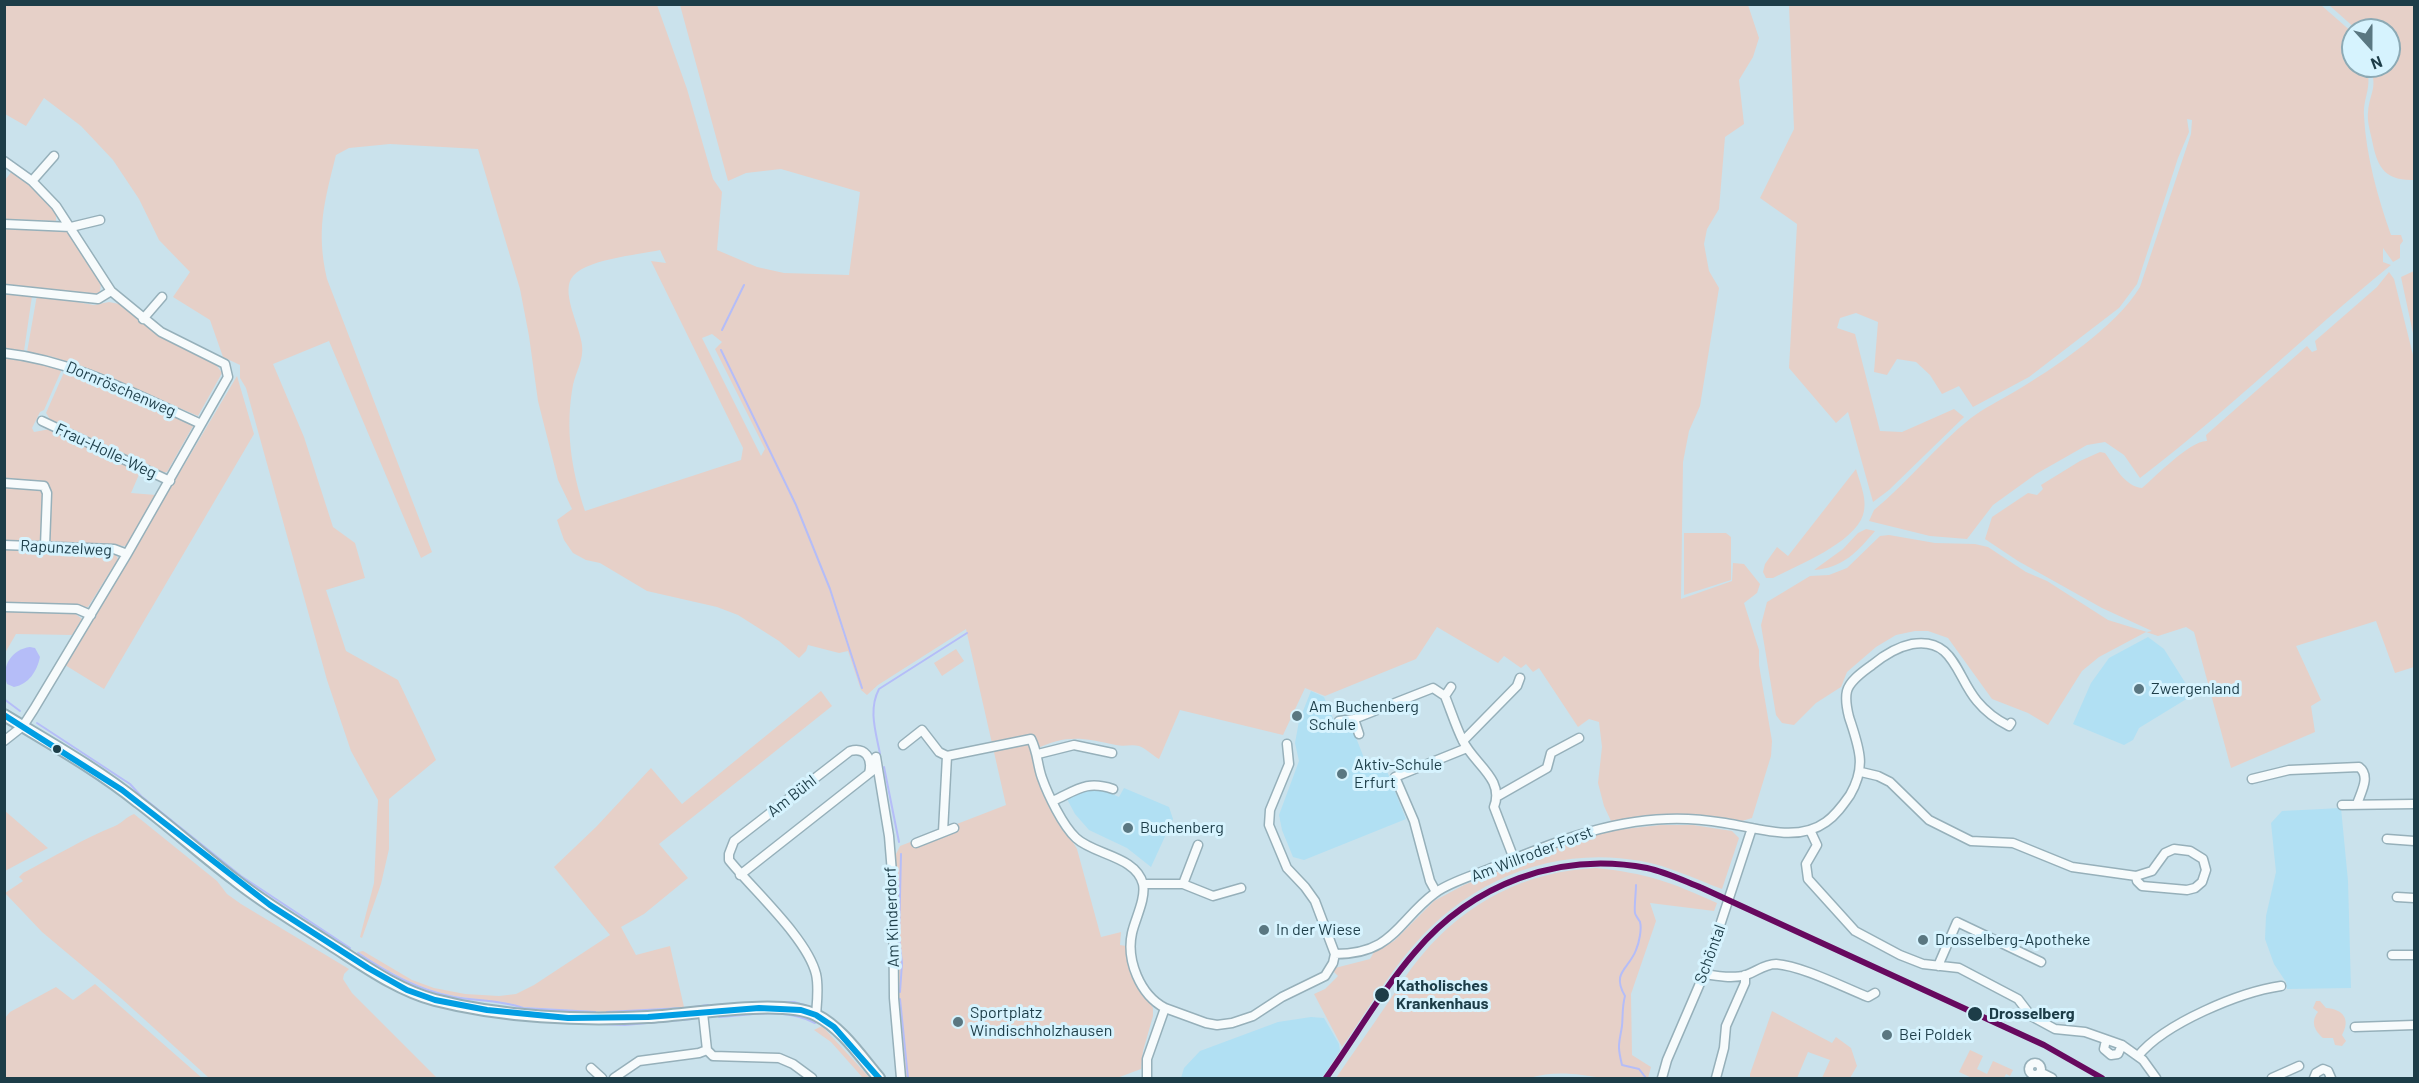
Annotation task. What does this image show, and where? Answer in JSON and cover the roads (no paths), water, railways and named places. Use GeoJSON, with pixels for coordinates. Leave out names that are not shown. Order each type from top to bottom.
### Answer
{"type":"FeatureCollection","features":[{"type":"Feature","properties":{"kind":"street"},"geometry":{"type":"LineString","coordinates":[[32,181],[54,156]]}},
{"type":"Feature","properties":{"kind":"street"},"geometry":{"type":"LineString","coordinates":[[4,160],[32,181],[50,199],[71,227],[111,291],[160,332],[225,364],[228,377],[170,481],[23,726],[4,741]]}},
{"type":"Feature","properties":{"kind":"street"},"geometry":{"type":"LineString","coordinates":[[4,224],[71,227],[100,220]]}},
{"type":"Feature","properties":{"kind":"street"},"geometry":{"type":"LineString","coordinates":[[4,290],[98,299],[111,291]]}},
{"type":"Feature","properties":{"kind":"street"},"geometry":{"type":"LineString","coordinates":[[143,319],[162,297]]}},
{"type":"Feature","properties":{"kind":"street","name":"Dornröschenweg"},"geometry":{"type":"LineString","coordinates":[[4,353],[35,358],[85,371],[201,424]]}},
{"type":"Feature","properties":{"kind":"street","name":"Frau-Holle-Weg"},"geometry":{"type":"LineString","coordinates":[[42,421],[170,481]]}},
{"type":"Feature","properties":{"kind":"street"},"geometry":{"type":"LineString","coordinates":[[4,483],[44,486],[46,494],[45,546]]}},
{"type":"Feature","properties":{"kind":"street","name":"Rapunzelweg"},"geometry":{"type":"LineString","coordinates":[[4,545],[114,549],[127,554]]}},
{"type":"Feature","properties":{"kind":"street"},"geometry":{"type":"LineString","coordinates":[[4,607],[77,609],[91,615]]}},
{"type":"Feature","properties":{"kind":"street"},"geometry":{"type":"LineString","coordinates":[[2011,723],[2009,726],[1996,719],[1977,701],[1951,657],[1939,646],[1924,643],[1910,644],[1879,659],[1847,690],[1847,709],[1860,752],[1861,772],[1849,796],[1835,814],[1826,822],[1810,830],[1817,845],[1806,864],[1806,873],[1831,905],[1856,930],[1870,940],[1923,964],[1959,968],[2018,999],[2031,1017],[2055,1029],[2085,1032],[2122,1046],[2138,1056],[2156,1078]]}},
{"type":"Feature","properties":{"kind":"street"},"geometry":{"type":"LineString","coordinates":[[1436,892],[1430,882],[1411,811],[1395,777],[1465,745],[1517,686],[1520,678]]}},
{"type":"Feature","properties":{"kind":"street"},"geometry":{"type":"LineString","coordinates":[[1445,696],[1451,687]]}},
{"type":"Feature","properties":{"kind":"street"},"geometry":{"type":"LineString","coordinates":[[1339,721],[1354,719],[1433,688],[1445,696],[1465,745],[1496,786],[1498,796],[1494,807],[1514,859]]}},
{"type":"Feature","properties":{"kind":"street"},"geometry":{"type":"LineString","coordinates":[[4,715],[122,789],[258,897],[361,964],[415,993],[459,1005],[573,1018],[638,1018],[787,1008],[816,1015],[835,1029],[879,1078]]}},
{"type":"Feature","properties":{"kind":"street"},"geometry":{"type":"LineString","coordinates":[[1354,719],[1359,734]]}},
{"type":"Feature","properties":{"kind":"street"},"geometry":{"type":"LineString","coordinates":[[903,745],[922,730],[939,752],[947,756],[1031,739],[1038,754],[1041,776],[1068,828],[1076,838],[1089,847],[1123,861],[1134,870],[1143,884],[1141,902],[1131,935],[1131,955],[1137,976],[1144,988],[1157,1004],[1217,1025],[1253,1016],[1282,997],[1325,976],[1334,963],[1335,954],[1315,901],[1287,868],[1275,841],[1269,818],[1288,764],[1287,744]]}},
{"type":"Feature","properties":{"kind":"street"},"geometry":{"type":"LineString","coordinates":[[1498,796],[1547,768],[1551,753],[1579,738]]}},
{"type":"Feature","properties":{"kind":"street"},"geometry":{"type":"LineString","coordinates":[[1038,754],[1074,745],[1112,753]]}},
{"type":"Feature","properties":{"kind":"street","name":"Am Bühl"},"geometry":{"type":"LineString","coordinates":[[740,874],[873,770],[867,756],[857,749],[850,752],[734,842],[729,854],[729,860],[740,874],[788,928],[811,960],[817,981],[816,1015]]}},
{"type":"Feature","properties":{"kind":"street"},"geometry":{"type":"LineString","coordinates":[[943,832],[947,756]]}},
{"type":"Feature","properties":{"kind":"street","name":"Am Kinderdorf"},"geometry":{"type":"LineString","coordinates":[[876,757],[873,770],[889,836],[893,885],[894,998],[901,1078]]}},
{"type":"Feature","properties":{"kind":"street"},"geometry":{"type":"LineString","coordinates":[[2252,779],[2289,770],[2359,767],[2364,771],[2366,777],[2357,804]]}},
{"type":"Feature","properties":{"kind":"street"},"geometry":{"type":"LineString","coordinates":[[1861,772],[1890,782],[1929,820],[1976,842],[2013,843],[2072,867],[2136,876],[2152,871],[2165,853],[2174,849],[2198,854],[2203,859],[2206,870],[2202,882],[2195,888],[2187,890],[2142,886],[2136,876]]}},
{"type":"Feature","properties":{"kind":"street"},"geometry":{"type":"LineString","coordinates":[[1053,801],[1089,784],[1113,789]]}},
{"type":"Feature","properties":{"kind":"street"},"geometry":{"type":"LineString","coordinates":[[2342,805],[2415,804]]}},
{"type":"Feature","properties":{"kind":"street","name":"Am Willroder Forst"},"geometry":{"type":"LineString","coordinates":[[1335,954],[1353,954],[1382,943],[1405,924],[1436,892],[1581,833],[1638,821],[1667,819],[1700,819],[1787,833],[1810,830]]}},
{"type":"Feature","properties":{"kind":"street"},"geometry":{"type":"LineString","coordinates":[[916,843],[954,828]]}},
{"type":"Feature","properties":{"kind":"street","name":"Schöntal"},"geometry":{"type":"LineString","coordinates":[[1662,1078],[1667,1060],[1704,974],[1752,828]]}},
{"type":"Feature","properties":{"kind":"street"},"geometry":{"type":"LineString","coordinates":[[2387,839],[2415,841]]}},
{"type":"Feature","properties":{"kind":"street"},"geometry":{"type":"LineString","coordinates":[[1183,884],[1198,845]]}},
{"type":"Feature","properties":{"kind":"street"},"geometry":{"type":"LineString","coordinates":[[1143,884],[1183,884],[1213,896],[1241,888]]}},
{"type":"Feature","properties":{"kind":"street"},"geometry":{"type":"LineString","coordinates":[[2397,897],[2415,898]]}},
{"type":"Feature","properties":{"kind":"street"},"geometry":{"type":"LineString","coordinates":[[1938,966],[1957,922],[2038,957]]}},
{"type":"Feature","properties":{"kind":"street"},"geometry":{"type":"LineString","coordinates":[[2391,955],[2415,955]]}},
{"type":"Feature","properties":{"kind":"street"},"geometry":{"type":"LineString","coordinates":[[1704,974],[1745,975],[1773,964],[1802,972],[1868,997],[1875,993]]}},
{"type":"Feature","properties":{"kind":"street"},"geometry":{"type":"LineString","coordinates":[[1716,1078],[1724,1048],[1726,1026],[1745,983],[1745,975]]}},
{"type":"Feature","properties":{"kind":"street"},"geometry":{"type":"LineString","coordinates":[[2138,1056],[2155,1039],[2210,1008],[2266,988],[2281,986]]}},
{"type":"Feature","properties":{"kind":"street"},"geometry":{"type":"LineString","coordinates":[[1147,1078],[1148,1059],[1165,1008]]}},
{"type":"Feature","properties":{"kind":"street"},"geometry":{"type":"LineString","coordinates":[[703,1013],[707,1050],[713,1056],[718,1058],[779,1058],[793,1064],[812,1078]]}},
{"type":"Feature","properties":{"kind":"street"},"geometry":{"type":"LineString","coordinates":[[2355,1027],[2415,1025]]}},
{"type":"Feature","properties":{"kind":"street"},"geometry":{"type":"LineString","coordinates":[[2106,1040],[2104,1049],[2110,1055],[2118,1054],[2122,1046]]}},
{"type":"Feature","properties":{"kind":"street"},"geometry":{"type":"LineString","coordinates":[[614,1078],[639,1061],[707,1050]]}},
{"type":"Feature","properties":{"kind":"street"},"geometry":{"type":"LineString","coordinates":[[2272,1078],[2299,1066]]}},
{"type":"Feature","properties":{"kind":"street"},"geometry":{"type":"LineString","coordinates":[[591,1068],[602,1078]]}},
{"type":"Feature","properties":{"kind":"street"},"geometry":{"type":"LineString","coordinates":[[2314,1078],[2318,1071],[2323,1069],[2330,1073],[2331,1078]]}},
{"type":"Feature","properties":{"kind":"street"},"geometry":{"type":"LineString","coordinates":[[2040,1072],[2052,1078]]}},
{"type":"Feature","properties":{"kind":"water"},"geometry":{"type":"Polygon","coordinates":[[[30,647],[35,648],[40,657],[34,672],[24,683],[14,687],[7,684],[5,671],[13,655],[30,647]]]}},
{"type":"Feature","properties":{"kind":"waterway"},"geometry":{"type":"LineString","coordinates":[[722,330],[744,285]]}},
{"type":"Feature","properties":{"kind":"waterway"},"geometry":{"type":"LineString","coordinates":[[721,350],[796,505],[830,589],[862,688]]}},
{"type":"Feature","properties":{"kind":"waterway"},"geometry":{"type":"LineString","coordinates":[[880,754],[873,713],[879,689],[967,633]]}},
{"type":"Feature","properties":{"kind":"waterway"},"geometry":{"type":"LineString","coordinates":[[4,699],[20,711]]}},
{"type":"Feature","properties":{"kind":"waterway"},"geometry":{"type":"LineString","coordinates":[[37,723],[130,784],[141,796],[241,876],[350,948]]}},
{"type":"Feature","properties":{"kind":"waterway"},"geometry":{"type":"LineString","coordinates":[[74,764],[119,794]]}},
{"type":"Feature","properties":{"kind":"waterway"},"geometry":{"type":"LineString","coordinates":[[884,767],[899,842]]}},
{"type":"Feature","properties":{"kind":"waterway"},"geometry":{"type":"LineString","coordinates":[[143,813],[171,835]]}},
{"type":"Feature","properties":{"kind":"waterway"},"geometry":{"type":"LineString","coordinates":[[177,841],[192,852]]}},
{"type":"Feature","properties":{"kind":"waterway"},"geometry":{"type":"LineString","coordinates":[[900,992],[901,854]]}},
{"type":"Feature","properties":{"kind":"waterway"},"geometry":{"type":"LineString","coordinates":[[1636,885],[1635,914],[1640,922],[1640,932],[1636,950],[1620,976],[1621,988],[1625,996],[1619,1048],[1622,1065],[1639,1069],[1646,1078]]}},
{"type":"Feature","properties":{"kind":"waterway"},"geometry":{"type":"LineString","coordinates":[[358,953],[404,980],[441,994],[507,1003],[523,1008],[595,1012]]}},
{"type":"Feature","properties":{"kind":"waterway"},"geometry":{"type":"LineString","coordinates":[[900,999],[908,1078]]}},
{"type":"Feature","properties":{"kind":"waterway"},"geometry":{"type":"LineString","coordinates":[[757,1003],[794,1002],[807,1006]]}},
{"type":"Feature","properties":{"kind":"waterway"},"geometry":{"type":"LineString","coordinates":[[719,1005],[727,1004]]}},
{"type":"Feature","properties":{"kind":"waterway"},"geometry":{"type":"LineString","coordinates":[[694,1007],[708,1005]]}},
{"type":"Feature","properties":{"kind":"waterway"},"geometry":{"type":"LineString","coordinates":[[607,1012],[683,1008]]}},
{"type":"Feature","properties":{"kind":"waterway"},"geometry":{"type":"LineString","coordinates":[[719,1017],[780,1014],[804,1018],[815,1023]]}},
{"type":"Feature","properties":{"kind":"waterway"},"geometry":{"type":"LineString","coordinates":[[555,1022],[625,1025],[691,1019]]}},
{"type":"Feature","properties":{"kind":"place","name":"Zwergenland"},"geometry":{"type":"Point","coordinates":[2139,689]}},
{"type":"Feature","properties":{"kind":"place","name":"Am Buchenberg Schule"},"geometry":{"type":"Point","coordinates":[1297,716]}},
{"type":"Feature","properties":{"kind":"place","name":"Aktiv-Schule Erfurt"},"geometry":{"type":"Point","coordinates":[1342,774]}},
{"type":"Feature","properties":{"kind":"place","name":"Buchenberg"},"geometry":{"type":"Point","coordinates":[1128,828]}},
{"type":"Feature","properties":{"kind":"place","name":"In der Wiese"},"geometry":{"type":"Point","coordinates":[1264,930]}},
{"type":"Feature","properties":{"kind":"place","name":"Drosselberg-Apotheke"},"geometry":{"type":"Point","coordinates":[1923,940]}},
{"type":"Feature","properties":{"kind":"place","name":"Katholisches Krankenhaus"},"geometry":{"type":"Point","coordinates":[1382,995]}},
{"type":"Feature","properties":{"kind":"place","name":"Drosselberg"},"geometry":{"type":"Point","coordinates":[1975,1014]}},
{"type":"Feature","properties":{"kind":"place","name":"Sportplatz Windischholzhausen"},"geometry":{"type":"Point","coordinates":[958,1022]}},
{"type":"Feature","properties":{"kind":"place","name":"Bei Poldek"},"geometry":{"type":"Point","coordinates":[1887,1035]}}]}
